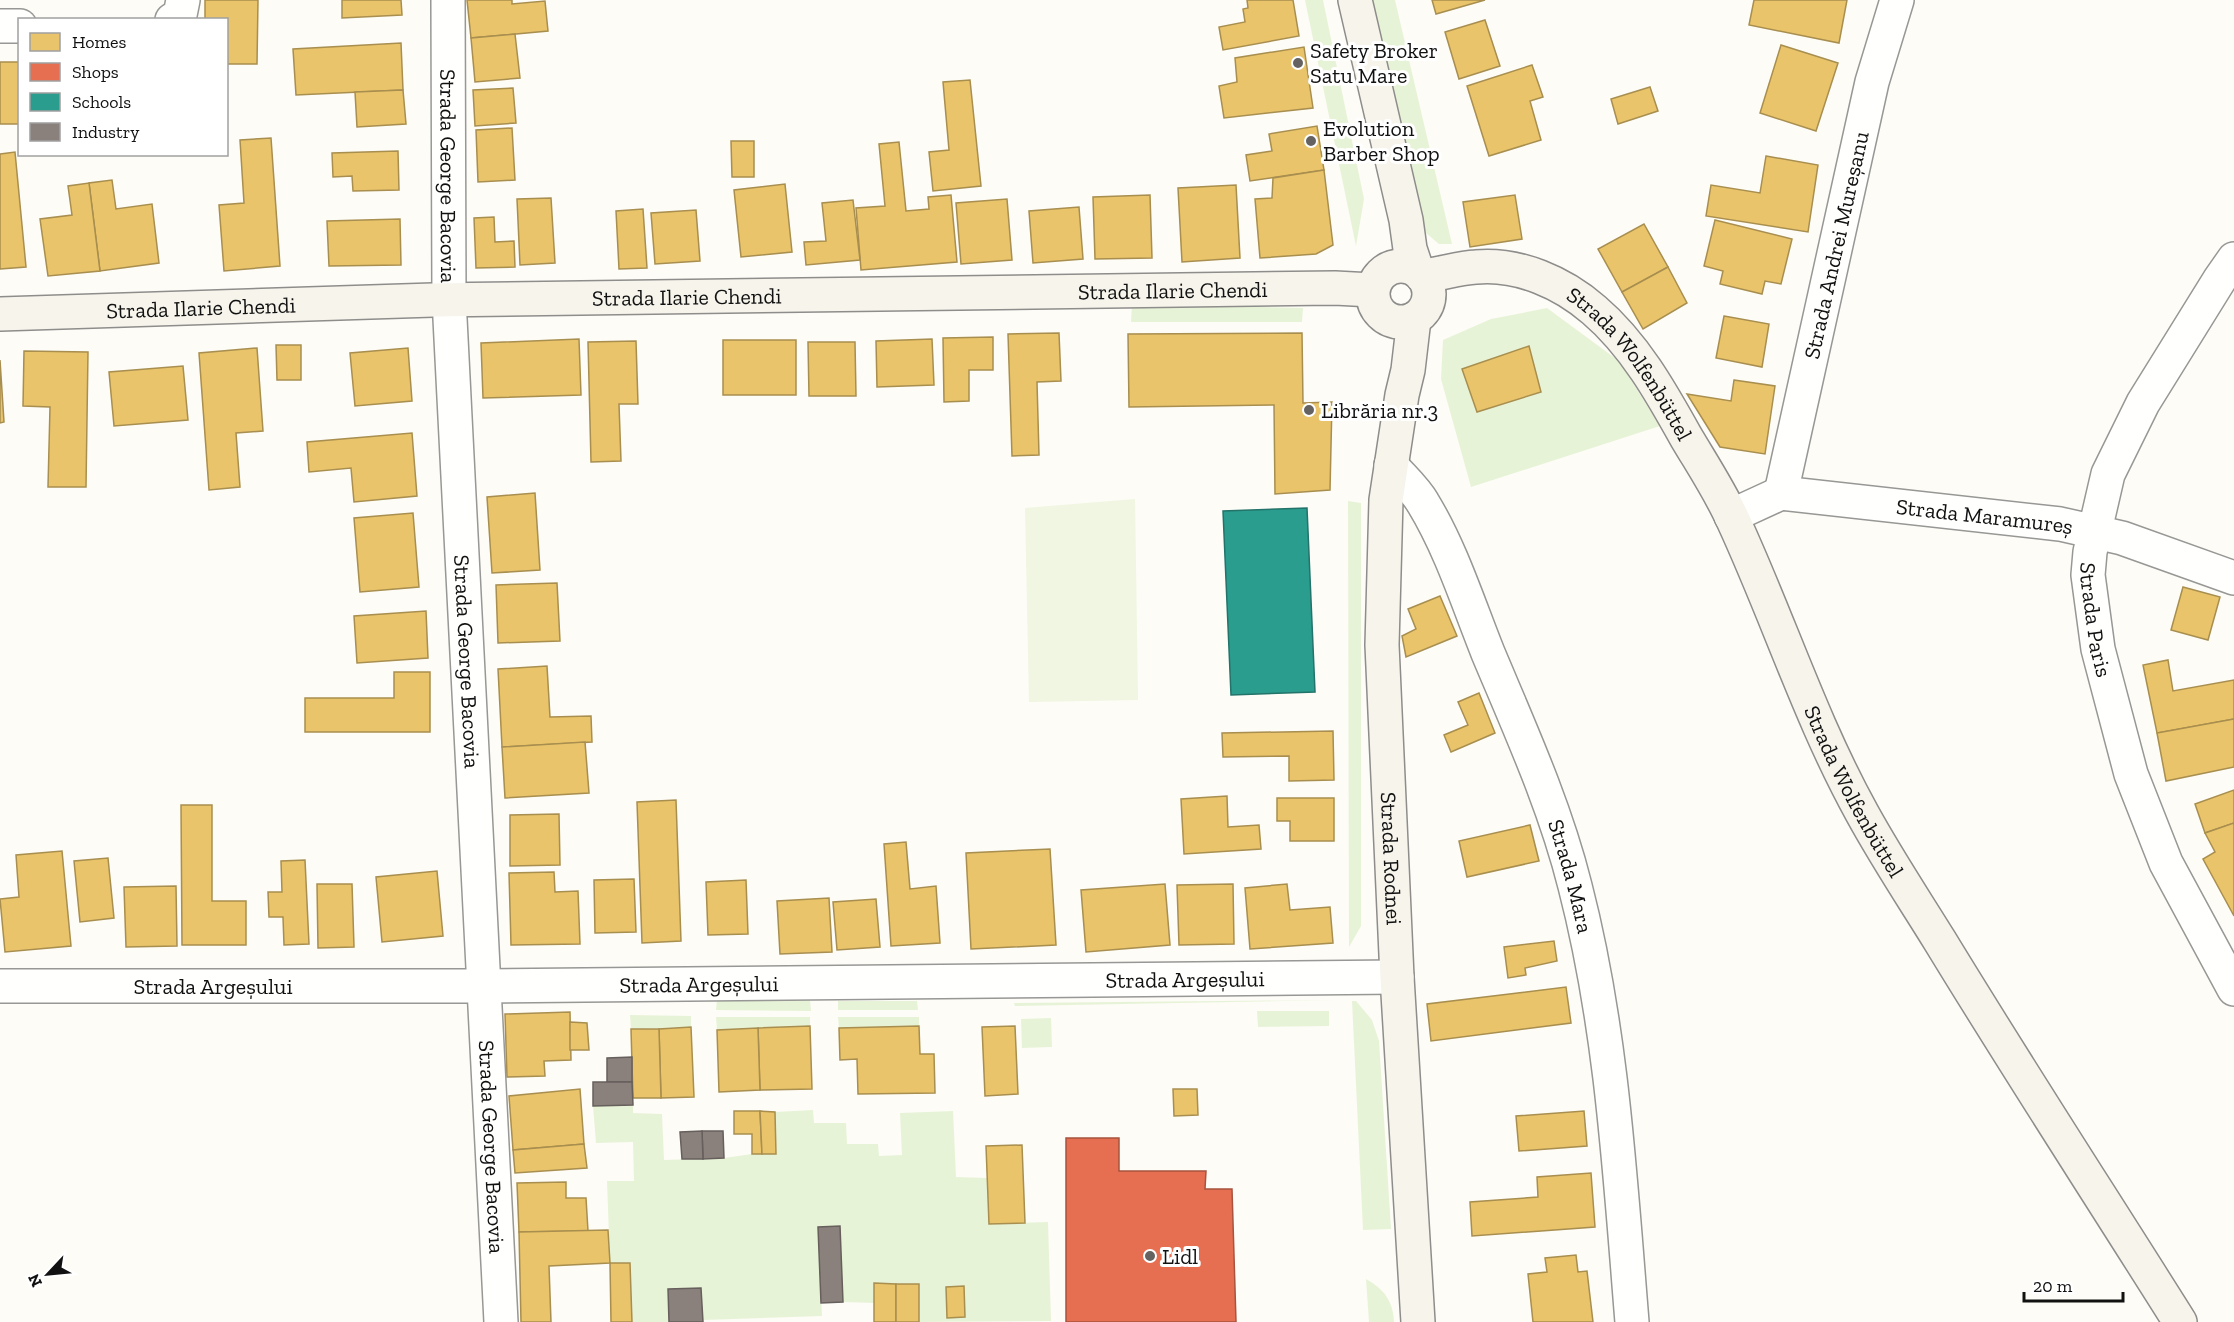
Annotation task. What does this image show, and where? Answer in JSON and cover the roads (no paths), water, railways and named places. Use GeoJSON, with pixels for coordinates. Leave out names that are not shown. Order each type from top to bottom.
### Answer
{"type":"FeatureCollection","features":[{"type":"Feature","properties":{"kind":"main road","name":"Strada Rodnei"},"geometry":{"type":"LineString","coordinates":[[1355,0],[1408,226],[1410,249],[1411,292],[1398,332],[1402,395],[1386,500],[1382,645],[1397,977],[1419,1322]]}},
{"type":"Feature","properties":{"kind":"main road","name":"Strada Wolfenbüttel"},"geometry":{"type":"LineString","coordinates":[[1372,290],[1379,274],[1411,292],[1492,273],[1529,274],[1554,283],[1596,312],[1637,357],[1663,396],[1731,516],[1818,727],[1862,813],[1966,984],[2180,1322]]}},
{"type":"Feature","properties":{"kind":"main road","name":"Strada Ilarie Chendi"},"geometry":{"type":"LineString","coordinates":[[0,314],[449,299],[1335,288],[1372,290]]}},
{"type":"Feature","properties":{"kind":"street"},"geometry":{"type":"LineString","coordinates":[[175,18],[180,15],[183,0]]}},
{"type":"Feature","properties":{"kind":"street","name":"Strada George Bacovia"},"geometry":{"type":"LineString","coordinates":[[448,0],[449,299],[501,1322]]}},
{"type":"Feature","properties":{"kind":"street","name":"Strada Andrei Mureșanu"},"geometry":{"type":"LineString","coordinates":[[1781,493],[1872,82],[1897,0]]}},
{"type":"Feature","properties":{"kind":"street"},"geometry":{"type":"LineString","coordinates":[[0,26],[18,26]]}},
{"type":"Feature","properties":{"kind":"street","name":"Strada Paris"},"geometry":{"type":"LineString","coordinates":[[2234,260],[2143,403],[2109,474],[2090,552],[2088,575],[2098,649],[2131,774],[2166,863],[2234,989]]}},
{"type":"Feature","properties":{"kind":"street","name":"Strada Mara"},"geometry":{"type":"LineString","coordinates":[[1391,465],[1422,501],[1439,535],[1527,747],[1575,884],[1598,985],[1612,1083],[1632,1322]]}},
{"type":"Feature","properties":{"kind":"street"},"geometry":{"type":"LineString","coordinates":[[1731,516],[1781,493]]}},
{"type":"Feature","properties":{"kind":"street","name":"Strada Maramureș"},"geometry":{"type":"LineString","coordinates":[[1781,493],[2060,524],[2122,538],[2234,578]]}},
{"type":"Feature","properties":{"kind":"street","name":"Strada Argeșului"},"geometry":{"type":"LineString","coordinates":[[0,986],[483,986],[1397,977]]}},
{"type":"Feature","properties":{"kind":"place","name":"Safety Broker Satu Mare"},"geometry":{"type":"Point","coordinates":[1298,63]}},
{"type":"Feature","properties":{"kind":"place","name":"Evolution Barber Shop"},"geometry":{"type":"Point","coordinates":[1311,141]}},
{"type":"Feature","properties":{"kind":"place","name":"Librăria nr.3"},"geometry":{"type":"Point","coordinates":[1309,410]}},
{"type":"Feature","properties":{"kind":"place","name":"Lidl"},"geometry":{"type":"Point","coordinates":[1150,1256]}}]}
